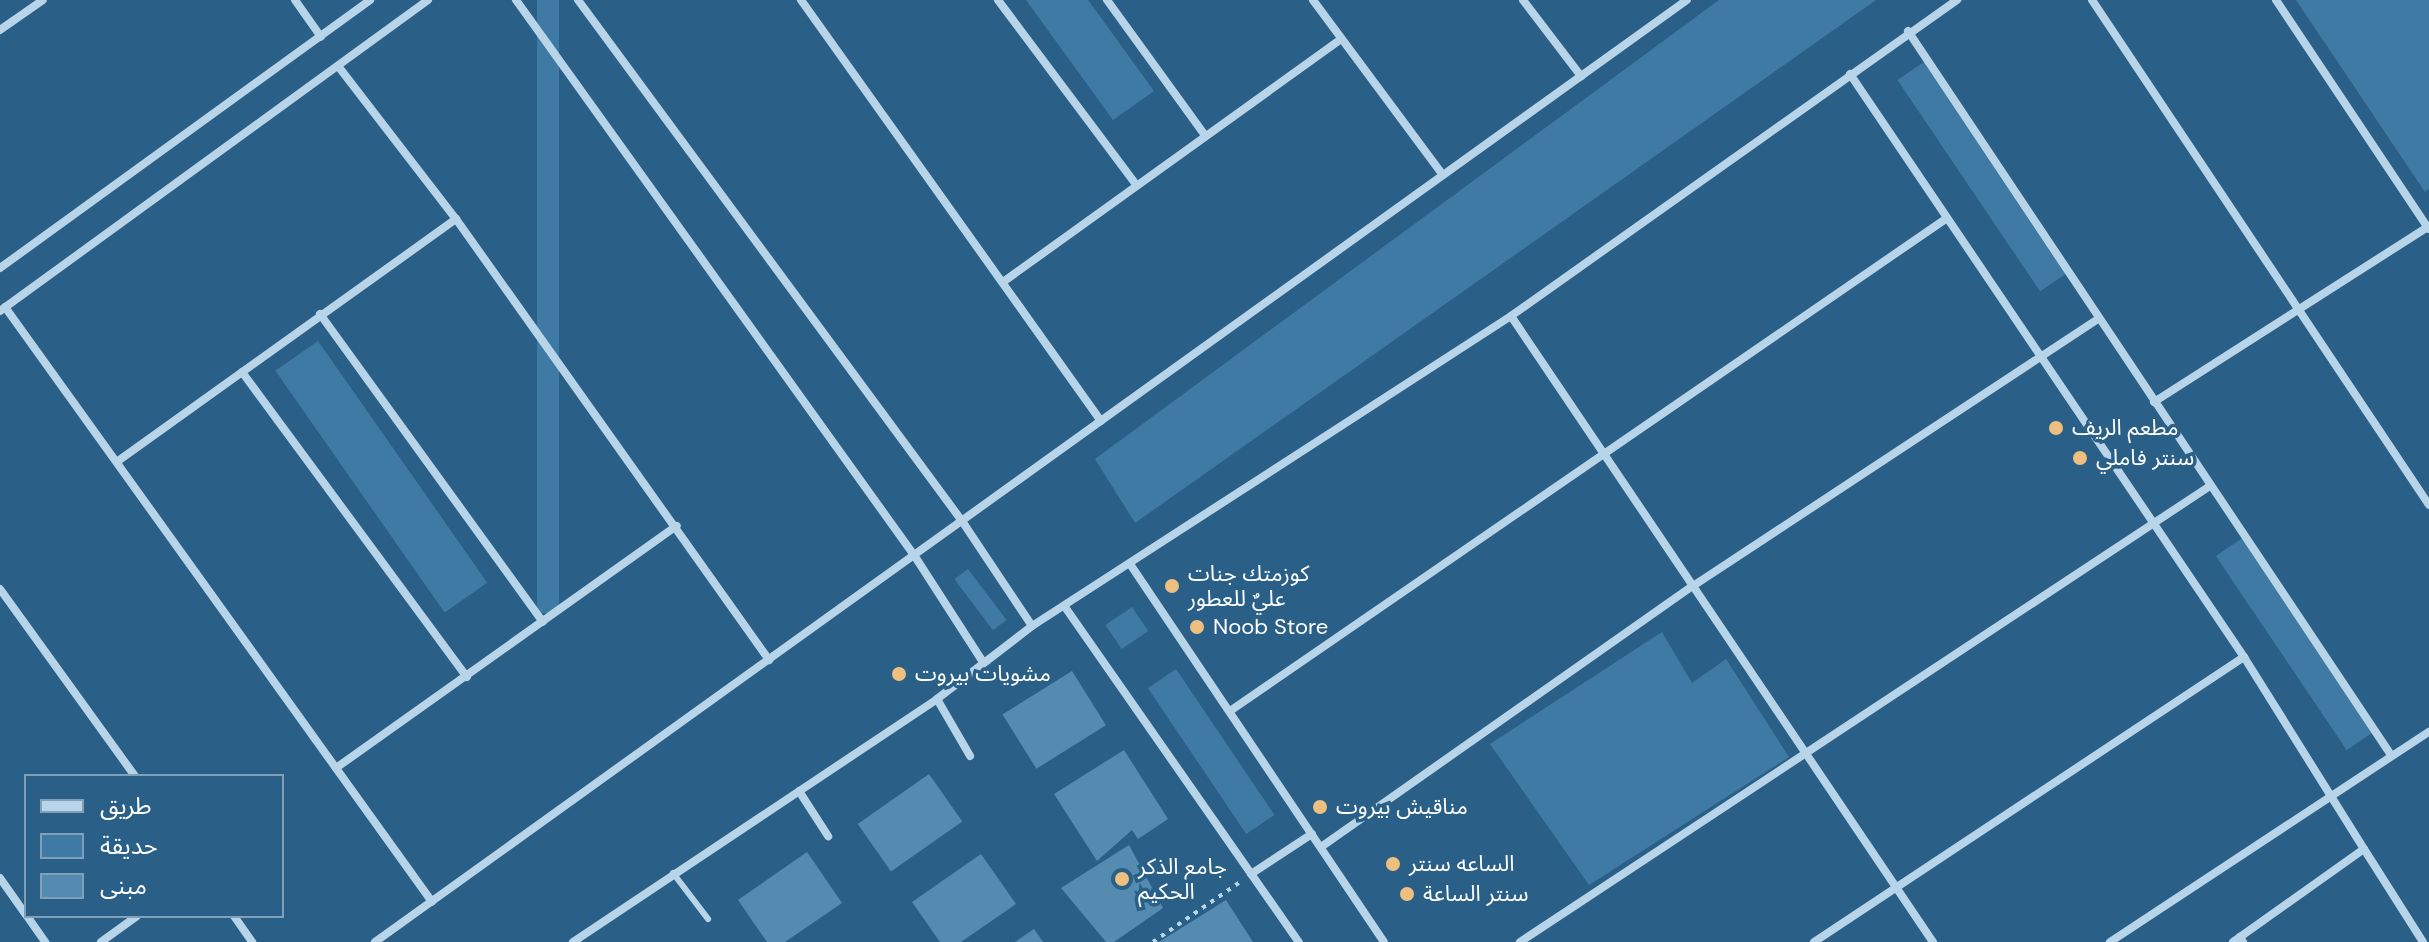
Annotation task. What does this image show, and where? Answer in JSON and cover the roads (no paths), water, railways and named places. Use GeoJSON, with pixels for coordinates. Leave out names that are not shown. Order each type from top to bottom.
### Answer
{"type":"FeatureCollection","features":[{"type":"Feature","properties":{"kind":"street"},"geometry":{"type":"LineString","coordinates":[[2,26],[43,0]]}},
{"type":"Feature","properties":{"kind":"street"},"geometry":{"type":"LineString","coordinates":[[295,0],[321,37]]}},
{"type":"Feature","properties":{"kind":"street"},"geometry":{"type":"LineString","coordinates":[[0,268],[370,0]]}},
{"type":"Feature","properties":{"kind":"street"},"geometry":{"type":"LineString","coordinates":[[428,0],[2,309],[118,461],[432,902]]}},
{"type":"Feature","properties":{"kind":"street"},"geometry":{"type":"LineString","coordinates":[[516,0],[914,555],[983,662]]}},
{"type":"Feature","properties":{"kind":"street"},"geometry":{"type":"LineString","coordinates":[[578,0],[962,521],[1032,626]]}},
{"type":"Feature","properties":{"kind":"street"},"geometry":{"type":"LineString","coordinates":[[801,0],[1101,421]]}},
{"type":"Feature","properties":{"kind":"street"},"geometry":{"type":"LineString","coordinates":[[998,0],[1135,183]]}},
{"type":"Feature","properties":{"kind":"street"},"geometry":{"type":"LineString","coordinates":[[1107,0],[1204,134]]}},
{"type":"Feature","properties":{"kind":"street"},"geometry":{"type":"LineString","coordinates":[[1313,0],[1443,175]]}},
{"type":"Feature","properties":{"kind":"street"},"geometry":{"type":"LineString","coordinates":[[1523,0],[1581,76]]}},
{"type":"Feature","properties":{"kind":"street"},"geometry":{"type":"LineString","coordinates":[[375,942],[1687,0]]}},
{"type":"Feature","properties":{"kind":"street"},"geometry":{"type":"LineString","coordinates":[[573,942],[937,699],[1032,626],[1511,316],[1908,31],[1957,0]]}},
{"type":"Feature","properties":{"kind":"street"},"geometry":{"type":"LineString","coordinates":[[2092,0],[2429,505]]}},
{"type":"Feature","properties":{"kind":"street"},"geometry":{"type":"LineString","coordinates":[[2154,402],[2429,228],[2276,0]]}},
{"type":"Feature","properties":{"kind":"street"},"geometry":{"type":"LineString","coordinates":[[1908,31],[2391,755]]}},
{"type":"Feature","properties":{"kind":"street"},"geometry":{"type":"LineString","coordinates":[[1003,282],[1135,183],[1341,39]]}},
{"type":"Feature","properties":{"kind":"street"},"geometry":{"type":"LineString","coordinates":[[338,66],[456,219],[677,526],[769,660]]}},
{"type":"Feature","properties":{"kind":"street"},"geometry":{"type":"LineString","coordinates":[[1850,74],[2244,657],[2423,942]]}},
{"type":"Feature","properties":{"kind":"street"},"geometry":{"type":"LineString","coordinates":[[1230,711],[1947,218]]}},
{"type":"Feature","properties":{"kind":"street"},"geometry":{"type":"LineString","coordinates":[[118,461],[456,219]]}},
{"type":"Feature","properties":{"kind":"street"},"geometry":{"type":"LineString","coordinates":[[320,314],[543,622]]}},
{"type":"Feature","properties":{"kind":"street"},"geometry":{"type":"LineString","coordinates":[[1511,316],[1933,942]]}},
{"type":"Feature","properties":{"kind":"street"},"geometry":{"type":"LineString","coordinates":[[1321,847],[1693,586],[2042,359],[2099,318]]}},
{"type":"Feature","properties":{"kind":"street"},"geometry":{"type":"LineString","coordinates":[[242,372],[467,677]]}},
{"type":"Feature","properties":{"kind":"street"},"geometry":{"type":"LineString","coordinates":[[1520,942],[1804,752],[2154,526],[2210,486]]}},
{"type":"Feature","properties":{"kind":"street"},"geometry":{"type":"LineString","coordinates":[[336,768],[677,526]]}},
{"type":"Feature","properties":{"kind":"street"},"geometry":{"type":"LineString","coordinates":[[1130,564],[1384,942]]}},
{"type":"Feature","properties":{"kind":"street"},"geometry":{"type":"LineString","coordinates":[[0,589],[134,774]]}},
{"type":"Feature","properties":{"kind":"street"},"geometry":{"type":"LineString","coordinates":[[1065,607],[1299,942]]}},
{"type":"Feature","properties":{"kind":"street"},"geometry":{"type":"LineString","coordinates":[[1814,942],[2244,657]]}},
{"type":"Feature","properties":{"kind":"street"},"geometry":{"type":"LineString","coordinates":[[937,699],[970,756]]}},
{"type":"Feature","properties":{"kind":"street"},"geometry":{"type":"LineString","coordinates":[[2110,942],[2429,732]]}},
{"type":"Feature","properties":{"kind":"street"},"geometry":{"type":"LineString","coordinates":[[799,791],[828,836]]}},
{"type":"Feature","properties":{"kind":"street"},"geometry":{"type":"LineString","coordinates":[[1251,874],[1312,834]]}},
{"type":"Feature","properties":{"kind":"street"},"geometry":{"type":"LineString","coordinates":[[2239,940],[2364,849]]}},
{"type":"Feature","properties":{"kind":"street"},"geometry":{"type":"LineString","coordinates":[[0,878],[24,913]]}},
{"type":"Feature","properties":{"kind":"street"},"geometry":{"type":"LineString","coordinates":[[27,918],[45,942]]}},
{"type":"Feature","properties":{"kind":"street"},"geometry":{"type":"LineString","coordinates":[[101,942],[134,918]]}},
{"type":"Feature","properties":{"kind":"street"},"geometry":{"type":"LineString","coordinates":[[235,918],[252,942]]}},
{"type":"Feature","properties":{"kind":"lane"},"geometry":{"type":"LineString","coordinates":[[673,873],[708,919]]}},
{"type":"Feature","properties":{"kind":"place","name":"مطعم الريف"},"geometry":{"type":"Point","coordinates":[2056,428]}},
{"type":"Feature","properties":{"kind":"place","name":"سنتر فاملي"},"geometry":{"type":"Point","coordinates":[2080,458]}},
{"type":"Feature","properties":{"kind":"place","name":"كوزمتك جنات عليٌ للعطور"},"geometry":{"type":"Point","coordinates":[1172,586]}},
{"type":"Feature","properties":{"kind":"place","name":"Noob Store"},"geometry":{"type":"Point","coordinates":[1197,627]}},
{"type":"Feature","properties":{"kind":"place","name":"مشويات بيروت"},"geometry":{"type":"Point","coordinates":[899,674]}},
{"type":"Feature","properties":{"kind":"place","name":"مناقيش بيروت"},"geometry":{"type":"Point","coordinates":[1320,807]}},
{"type":"Feature","properties":{"kind":"place","name":"الساعه سنتر"},"geometry":{"type":"Point","coordinates":[1393,864]}},
{"type":"Feature","properties":{"kind":"place","name":"جامع الذكر الحكيم"},"geometry":{"type":"Point","coordinates":[1122,879]}},
{"type":"Feature","properties":{"kind":"place","name":"سنتر الساعة"},"geometry":{"type":"Point","coordinates":[1407,894]}}]}
